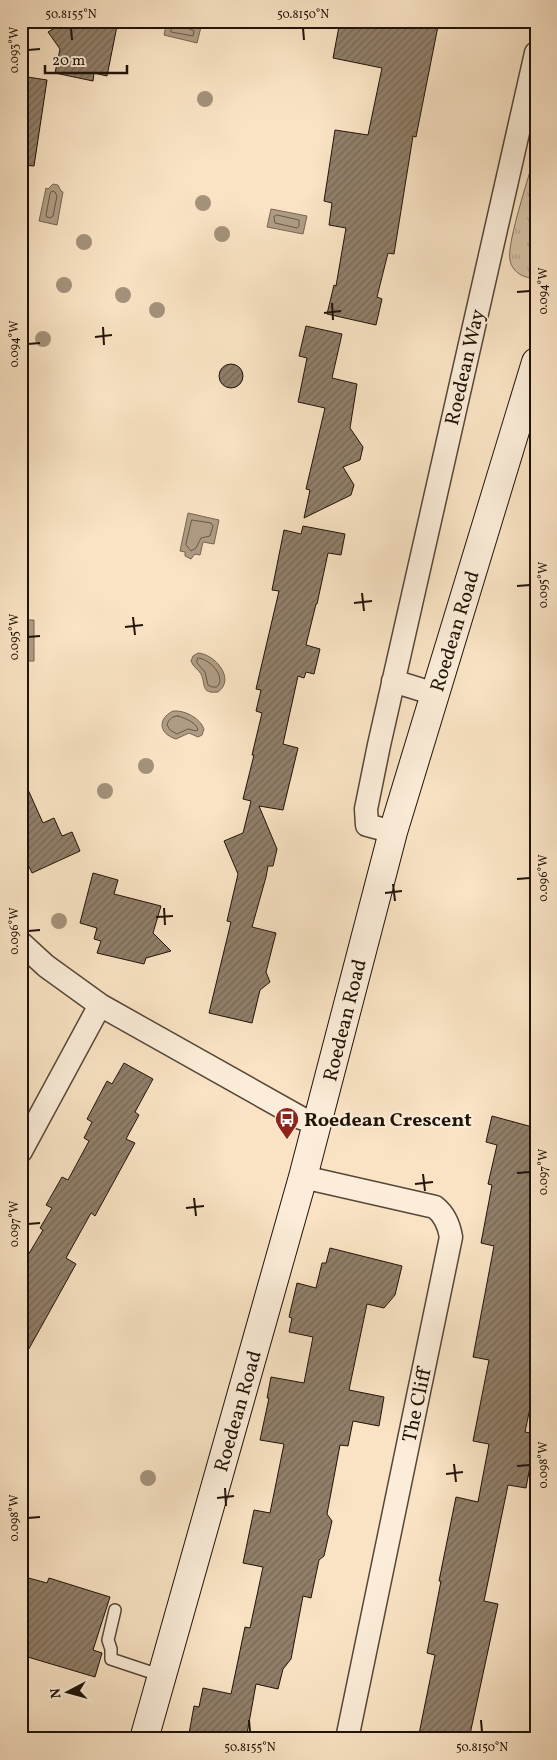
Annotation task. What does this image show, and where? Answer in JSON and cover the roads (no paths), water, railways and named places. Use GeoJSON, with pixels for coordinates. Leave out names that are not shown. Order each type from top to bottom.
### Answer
{"type":"FeatureCollection","features":[{"type":"Feature","properties":{"kind":"main road","name":"Roedean Road"},"geometry":{"type":"LineString","coordinates":[[144,1739],[304,1177],[393,832],[536,362]]}},
{"type":"Feature","properties":{"kind":"street","name":"Roedean Way"},"geometry":{"type":"LineString","coordinates":[[393,832],[367,825],[366,809],[393,681],[536,53]]}},
{"type":"Feature","properties":{"kind":"street"},"geometry":{"type":"LineString","coordinates":[[393,681],[435,694]]}},
{"type":"Feature","properties":{"kind":"street"},"geometry":{"type":"LineString","coordinates":[[21,943],[46,966],[100,1005],[302,1118],[318,1124]]}},
{"type":"Feature","properties":{"kind":"street"},"geometry":{"type":"LineString","coordinates":[[21,1151],[100,1005]]}},
{"type":"Feature","properties":{"kind":"street","name":"The Cliff"},"geometry":{"type":"LineString","coordinates":[[304,1177],[435,1207],[448,1223],[451,1237],[347,1739]]}},
{"type":"Feature","properties":{"kind":"lane"},"geometry":{"type":"LineString","coordinates":[[116,1610],[108,1640],[111,1649],[111,1659],[162,1676]]}},
{"type":"Feature","properties":{"kind":"water"},"geometry":{"type":"Polygon","coordinates":[[[167,21],[178,21],[201,27],[197,43],[164,35],[167,21]]]}},
{"type":"Feature","properties":{"kind":"water"},"geometry":{"type":"Polygon","coordinates":[[[53,184],[58,185],[63,192],[57,225],[39,221],[46,188],[48,189],[53,184]]]}},
{"type":"Feature","properties":{"kind":"water"},"geometry":{"type":"Polygon","coordinates":[[[271,209],[307,216],[303,234],[267,227],[271,209]]]}},
{"type":"Feature","properties":{"kind":"water"},"geometry":{"type":"Polygon","coordinates":[[[188,513],[219,520],[214,544],[203,542],[200,555],[195,554],[191,559],[185,556],[185,552],[180,551],[188,513]]]}},
{"type":"Feature","properties":{"kind":"water"},"geometry":{"type":"Polygon","coordinates":[[[21,620],[34,620],[34,661],[21,661],[21,620]]]}},
{"type":"Feature","properties":{"kind":"water"},"geometry":{"type":"Polygon","coordinates":[[[198,653],[211,658],[221,668],[225,681],[223,687],[218,692],[206,690],[201,674],[192,663],[193,656],[198,653]]]}},
{"type":"Feature","properties":{"kind":"water"},"geometry":{"type":"Polygon","coordinates":[[[173,711],[182,712],[196,718],[204,729],[202,735],[198,737],[189,733],[176,739],[166,734],[163,730],[162,722],[173,711]]]}},
{"type":"Feature","properties":{"kind":"place","name":"Roedean Crescent"},"geometry":{"type":"Point","coordinates":[287,1140]}}]}
